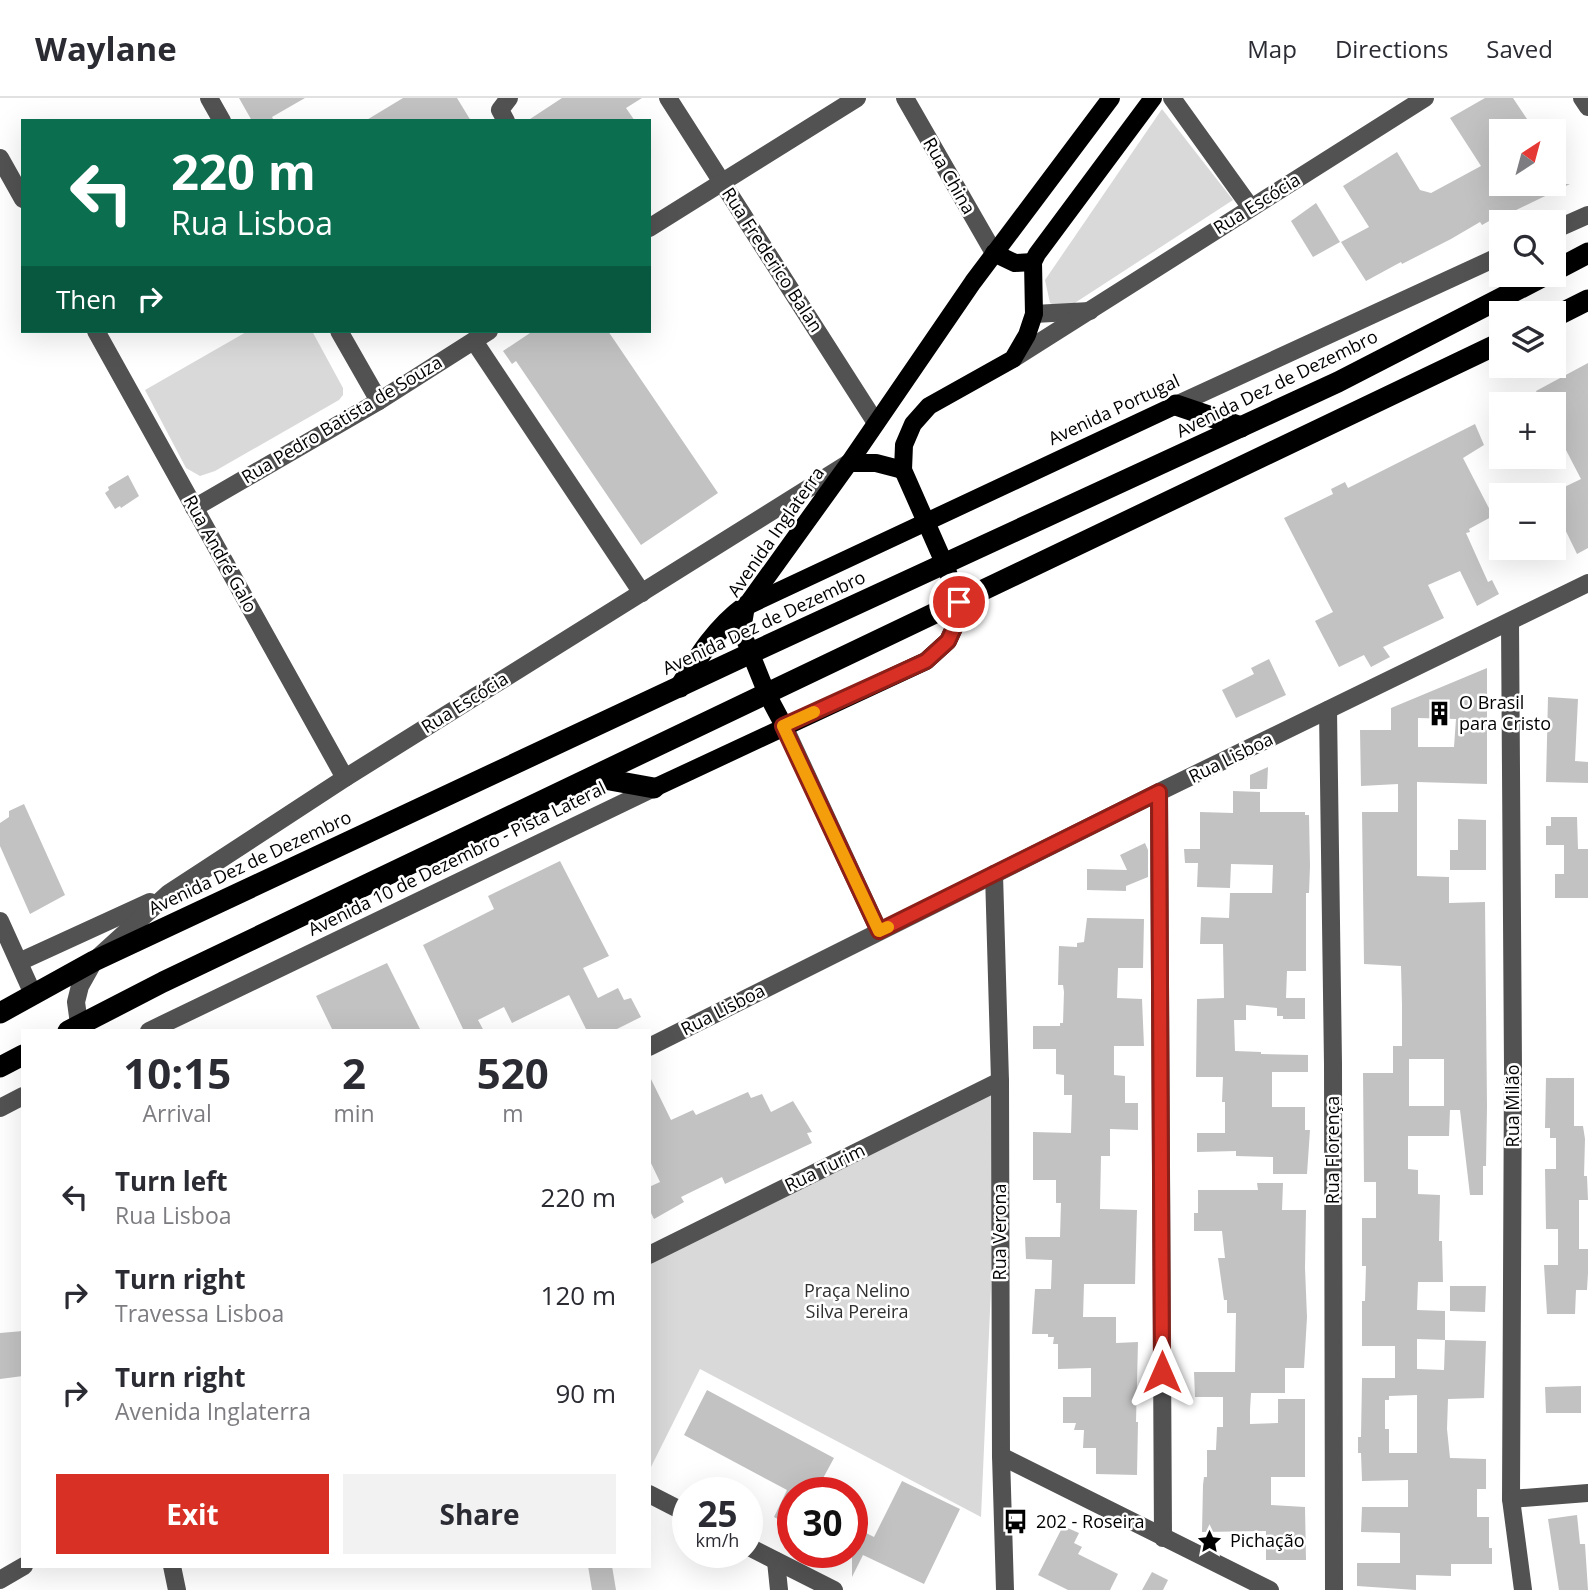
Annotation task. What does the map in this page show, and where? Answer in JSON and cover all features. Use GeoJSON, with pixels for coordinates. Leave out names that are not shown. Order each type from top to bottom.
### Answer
{"type":"FeatureCollection","features":[{"type":"Feature","properties":{"kind":"highway"},"geometry":{"type":"LineString","coordinates":[[1566,265],[1588,253]]}},
{"type":"Feature","properties":{"kind":"highway","name":"Avenida Dez de Dezembro"},"geometry":{"type":"LineString","coordinates":[[0,1013],[94,961],[1338,382],[1523,287]]}},
{"type":"Feature","properties":{"kind":"highway"},"geometry":{"type":"LineString","coordinates":[[1566,311],[1588,300]]}},
{"type":"Feature","properties":{"kind":"highway"},"geometry":{"type":"LineString","coordinates":[[75,1029],[163,982],[1489,348]]}},
{"type":"Feature","properties":{"kind":"highway"},"geometry":{"type":"LineString","coordinates":[[1176,405],[1241,427]]}},
{"type":"Feature","properties":{"kind":"highway"},"geometry":{"type":"LineString","coordinates":[[680,687],[703,648],[727,620],[746,606]]}},
{"type":"Feature","properties":{"kind":"highway"},"geometry":{"type":"LineString","coordinates":[[593,777],[654,788]]}},
{"type":"Feature","properties":{"kind":"highway"},"geometry":{"type":"LineString","coordinates":[[0,1067],[21,1056]]}},
{"type":"Feature","properties":{"kind":"main road","name":"Avenida Inglaterra"},"geometry":{"type":"LineString","coordinates":[[783,726],[744,637],[746,606],[994,253],[1111,98]]}},
{"type":"Feature","properties":{"kind":"main road"},"geometry":{"type":"LineString","coordinates":[[783,726],[926,661],[948,641],[959,617],[959,602],[903,470],[904,445],[913,424],[929,406],[1013,359],[1027,335],[1034,314],[1032,262],[1153,98]]}},
{"type":"Feature","properties":{"kind":"main road"},"geometry":{"type":"LineString","coordinates":[[994,253],[1015,263],[1032,262]]}},
{"type":"Feature","properties":{"kind":"main road","name":"Avenida Portugal"},"geometry":{"type":"LineString","coordinates":[[746,606],[1176,405]]}},
{"type":"Feature","properties":{"kind":"main road"},"geometry":{"type":"LineString","coordinates":[[849,463],[876,463],[903,470]]}},
{"type":"Feature","properties":{"kind":"main road","name":"Avenida 10 de Dezembro - Pista Lateral"},"geometry":{"type":"LineString","coordinates":[[654,788],[783,726]]}},
{"type":"Feature","properties":{"kind":"street"},"geometry":{"type":"LineString","coordinates":[[209,98],[221,119]]}},
{"type":"Feature","properties":{"kind":"street"},"geometry":{"type":"LineString","coordinates":[[505,119],[500,110],[509,98]]}},
{"type":"Feature","properties":{"kind":"street","name":"Rua Frederico Balan"},"geometry":{"type":"LineString","coordinates":[[668,98],[876,423]]}},
{"type":"Feature","properties":{"kind":"street"},"geometry":{"type":"LineString","coordinates":[[651,227],[857,98]]}},
{"type":"Feature","properties":{"kind":"street","name":"Rua China"},"geometry":{"type":"LineString","coordinates":[[905,98],[994,253]]}},
{"type":"Feature","properties":{"kind":"street"},"geometry":{"type":"LineString","coordinates":[[1172,98],[1251,208]]}},
{"type":"Feature","properties":{"kind":"street","name":"Rua Escócia"},"geometry":{"type":"LineString","coordinates":[[1013,359],[1425,98]]}},
{"type":"Feature","properties":{"kind":"street"},"geometry":{"type":"LineString","coordinates":[[1582,98],[1588,107]]}},
{"type":"Feature","properties":{"kind":"street"},"geometry":{"type":"LineString","coordinates":[[0,158],[21,195]]}},
{"type":"Feature","properties":{"kind":"street"},"geometry":{"type":"LineString","coordinates":[[1566,225],[1588,215]]}},
{"type":"Feature","properties":{"kind":"street","name":"Avenida Portugal"},"geometry":{"type":"LineString","coordinates":[[1176,405],[1489,260]]}},
{"type":"Feature","properties":{"kind":"street","name":"Rua Escócia"},"geometry":{"type":"LineString","coordinates":[[1034,314],[1090,311]]}},
{"type":"Feature","properties":{"kind":"street","name":"Rua André Galo"},"geometry":{"type":"LineString","coordinates":[[97,333],[345,778]]}},
{"type":"Feature","properties":{"kind":"street"},"geometry":{"type":"LineString","coordinates":[[341,333],[379,401]]}},
{"type":"Feature","properties":{"kind":"street","name":"Rua Pedro Batista de Souza"},"geometry":{"type":"LineString","coordinates":[[194,508],[379,401],[486,333]]}},
{"type":"Feature","properties":{"kind":"street"},"geometry":{"type":"LineString","coordinates":[[474,341],[642,593]]}},
{"type":"Feature","properties":{"kind":"street","name":"Rua Escócia"},"geometry":{"type":"LineString","coordinates":[[94,961],[169,893],[345,778],[849,463]]}},
{"type":"Feature","properties":{"kind":"street","name":"Rua Lisboa"},"geometry":{"type":"LineString","coordinates":[[651,1046],[1159,792],[1588,583]]}},
{"type":"Feature","properties":{"kind":"street","name":"Rua Milão"},"geometry":{"type":"LineString","coordinates":[[1510,622],[1513,1069],[1511,1499],[1523,1590]]}},
{"type":"Feature","properties":{"kind":"street","name":"Rua Florença"},"geometry":{"type":"LineString","coordinates":[[1328,710],[1333,1064],[1334,1590]]}},
{"type":"Feature","properties":{"kind":"street"},"geometry":{"type":"LineString","coordinates":[[783,726],[879,931]]}},
{"type":"Feature","properties":{"kind":"street","name":"Avenida 10 de Dezembro - Pista Lateral"},"geometry":{"type":"LineString","coordinates":[[153,1029],[654,788]]}},
{"type":"Feature","properties":{"kind":"street"},"geometry":{"type":"LineString","coordinates":[[1159,792],[1163,1538]]}},
{"type":"Feature","properties":{"kind":"street","name":"Rua Verona"},"geometry":{"type":"LineString","coordinates":[[994,874],[1000,1081],[1001,1456],[1005,1590]]}},
{"type":"Feature","properties":{"kind":"street"},"geometry":{"type":"LineString","coordinates":[[19,962],[169,893]]}},
{"type":"Feature","properties":{"kind":"street"},"geometry":{"type":"LineString","coordinates":[[0,921],[33,994]]}},
{"type":"Feature","properties":{"kind":"street"},"geometry":{"type":"LineString","coordinates":[[75,1029],[76,1002],[80,986],[94,961]]}},
{"type":"Feature","properties":{"kind":"street","name":"Rua Turim"},"geometry":{"type":"LineString","coordinates":[[651,1254],[1000,1081]]}},
{"type":"Feature","properties":{"kind":"street"},"geometry":{"type":"LineString","coordinates":[[0,1108],[21,1097]]}},
{"type":"Feature","properties":{"kind":"street"},"geometry":{"type":"LineString","coordinates":[[1001,1456],[1270,1590]]}},
{"type":"Feature","properties":{"kind":"street"},"geometry":{"type":"LineString","coordinates":[[1511,1499],[1588,1493]]}},
{"type":"Feature","properties":{"kind":"street"},"geometry":{"type":"LineString","coordinates":[[651,1495],[672,1506]]}},
{"type":"Feature","properties":{"kind":"street"},"geometry":{"type":"LineString","coordinates":[[763,1554],[820,1588]]}},
{"type":"Feature","properties":{"kind":"street"},"geometry":{"type":"LineString","coordinates":[[776,1561],[779,1590]]}},
{"type":"Feature","properties":{"kind":"street"},"geometry":{"type":"LineString","coordinates":[[0,1580],[21,1568]]}},
{"type":"Feature","properties":{"kind":"street"},"geometry":{"type":"LineString","coordinates":[[172,1568],[177,1590]]}},
{"type":"Feature","properties":{"kind":"green space"},"geometry":{"type":"Polygon","coordinates":[[[1162,109],[1233,200],[1064,310],[1050,303],[1045,280],[1162,109]]]}},
{"type":"Feature","properties":{"kind":"green space"},"geometry":{"type":"Polygon","coordinates":[[[245,333],[313,333],[343,388],[343,395],[339,400],[215,471],[200,476],[186,468],[145,390],[245,333]]]}},
{"type":"Feature","properties":{"kind":"green space","name":"Praça Nelino Silva Pereira"},"geometry":{"type":"Polygon","coordinates":[[[1000,1081],[981,1517],[700,1369],[651,1467],[651,1254],[1000,1081]]]}},
{"type":"Feature","properties":{"kind":"building"},"geometry":{"type":"Polygon","coordinates":[[[239,98],[305,98],[272,117],[273,119],[251,119],[239,98]]]}},
{"type":"Feature","properties":{"kind":"building"},"geometry":{"type":"Polygon","coordinates":[[[403,98],[457,98],[470,119],[368,119],[403,98]]]}},
{"type":"Feature","properties":{"kind":"building"},"geometry":{"type":"Polygon","coordinates":[[[562,98],[642,98],[626,108],[634,119],[530,119],[562,98]]]}},
{"type":"Feature","properties":{"kind":"building"},"geometry":{"type":"Polygon","coordinates":[[[1485,98],[1513,98],[1527,119],[1489,119],[1489,196],[1545,196],[1516,210],[1489,210],[1489,221],[1482,225],[1480,222],[1366,281],[1341,242],[1369,227],[1343,186],[1397,152],[1420,190],[1431,193],[1481,166],[1450,118],[1485,98]]]}},
{"type":"Feature","properties":{"kind":"building"},"geometry":{"type":"Polygon","coordinates":[[[1316,203],[1340,242],[1313,257],[1291,221],[1316,203]]]}},
{"type":"Feature","properties":{"kind":"building"},"geometry":{"type":"Polygon","coordinates":[[[530,333],[609,333],[718,493],[641,545],[516,361],[512,364],[503,351],[530,333]]]}},
{"type":"Feature","properties":{"kind":"building"},"geometry":{"type":"Polygon","coordinates":[[[1588,363],[1588,548],[1577,554],[1566,531],[1566,486],[1581,479],[1566,450],[1566,392],[1536,391],[1560,378],[1566,378],[1566,375],[1588,363]]]}},
{"type":"Feature","properties":{"kind":"building"},"geometry":{"type":"Polygon","coordinates":[[[1475,424],[1484,445],[1463,458],[1489,508],[1489,518],[1466,533],[1488,582],[1492,580],[1499,594],[1477,606],[1460,571],[1428,585],[1444,618],[1383,647],[1390,657],[1371,667],[1364,655],[1339,667],[1315,621],[1333,612],[1284,518],[1333,494],[1331,489],[1345,482],[1348,488],[1475,424]]]}},
{"type":"Feature","properties":{"kind":"building"},"geometry":{"type":"Polygon","coordinates":[[[128,475],[139,496],[115,509],[105,493],[109,490],[108,487],[128,475]]]}},
{"type":"Feature","properties":{"kind":"building"},"geometry":{"type":"Polygon","coordinates":[[[1269,659],[1286,695],[1236,718],[1222,690],[1254,674],[1251,668],[1269,659]]]}},
{"type":"Feature","properties":{"kind":"building"},"geometry":{"type":"Polygon","coordinates":[[[1487,668],[1487,784],[1417,782],[1417,876],[1449,877],[1449,903],[1485,902],[1487,1106],[1483,1195],[1470,1195],[1460,1110],[1450,1110],[1449,1136],[1408,1136],[1408,1169],[1418,1170],[1418,1194],[1440,1195],[1439,1241],[1442,1241],[1443,1282],[1418,1282],[1417,1310],[1445,1311],[1445,1340],[1486,1341],[1484,1398],[1448,1399],[1447,1429],[1450,1458],[1486,1459],[1486,1489],[1477,1489],[1477,1517],[1489,1517],[1492,1564],[1451,1564],[1451,1576],[1416,1575],[1416,1590],[1357,1586],[1357,1563],[1400,1563],[1400,1533],[1361,1532],[1362,1507],[1408,1507],[1408,1480],[1362,1481],[1361,1453],[1358,1453],[1358,1437],[1361,1437],[1362,1378],[1395,1378],[1395,1346],[1362,1346],[1362,1301],[1365,1301],[1366,1266],[1362,1266],[1362,1218],[1376,1218],[1376,1182],[1364,1182],[1363,1073],[1393,1073],[1393,1046],[1402,1046],[1402,1005],[1401,966],[1364,964],[1362,812],[1398,812],[1398,784],[1361,786],[1360,730],[1391,730],[1391,708],[1487,668]],[[1418,718],[1418,747],[1454,747],[1456,719],[1418,718]],[[1409,1059],[1409,1106],[1444,1106],[1444,1059],[1409,1059]],[[1417,1339],[1417,1369],[1444,1370],[1445,1340],[1417,1339]],[[1417,1395],[1389,1396],[1389,1400],[1385,1400],[1385,1429],[1389,1429],[1389,1453],[1417,1453],[1417,1395]]]}},
{"type":"Feature","properties":{"kind":"building"},"geometry":{"type":"Polygon","coordinates":[[[1548,697],[1578,699],[1575,761],[1588,762],[1588,783],[1546,782],[1548,697]]]}},
{"type":"Feature","properties":{"kind":"building"},"geometry":{"type":"Polygon","coordinates":[[[1268,767],[1267,789],[1250,789],[1250,775],[1268,767]]]}},
{"type":"Feature","properties":{"kind":"building"},"geometry":{"type":"Polygon","coordinates":[[[1233,791],[1260,792],[1260,812],[1305,812],[1305,815],[1309,815],[1306,971],[1287,971],[1286,998],[1305,998],[1305,1019],[1283,1019],[1283,1016],[1277,1016],[1277,1008],[1246,1005],[1246,1020],[1234,1020],[1235,1051],[1308,1055],[1308,1072],[1272,1072],[1272,1107],[1305,1107],[1305,1130],[1310,1130],[1307,1174],[1273,1174],[1273,1157],[1236,1156],[1236,1151],[1197,1152],[1197,1133],[1225,1133],[1223,1077],[1196,1077],[1197,999],[1224,998],[1223,944],[1200,944],[1201,917],[1229,918],[1230,893],[1272,893],[1273,865],[1231,864],[1230,888],[1197,887],[1198,863],[1185,863],[1184,849],[1200,849],[1200,812],[1233,813],[1233,791]]]}},
{"type":"Feature","properties":{"kind":"building"},"geometry":{"type":"Polygon","coordinates":[[[24,804],[65,895],[30,914],[0,846],[0,823],[9,817],[9,811],[24,804]]]}},
{"type":"Feature","properties":{"kind":"building"},"geometry":{"type":"Polygon","coordinates":[[[1551,817],[1577,817],[1578,849],[1588,849],[1588,898],[1555,898],[1555,874],[1564,874],[1564,845],[1546,845],[1546,826],[1551,826],[1551,817]]]}},
{"type":"Feature","properties":{"kind":"building"},"geometry":{"type":"Polygon","coordinates":[[[1458,819],[1486,820],[1486,870],[1450,870],[1450,850],[1458,850],[1458,819]]]}},
{"type":"Feature","properties":{"kind":"building"},"geometry":{"type":"Polygon","coordinates":[[[1145,843],[1148,850],[1148,877],[1126,886],[1126,891],[1087,890],[1087,869],[1127,870],[1120,855],[1145,843]]]}},
{"type":"Feature","properties":{"kind":"building"},"geometry":{"type":"Polygon","coordinates":[[[560,861],[609,956],[583,968],[598,998],[618,988],[624,1000],[631,998],[641,1017],[617,1029],[586,1029],[569,995],[512,1023],[504,1007],[478,1020],[483,1029],[463,1029],[423,945],[494,909],[488,896],[560,861]]]}},
{"type":"Feature","properties":{"kind":"building"},"geometry":{"type":"Polygon","coordinates":[[[1087,918],[1144,919],[1143,968],[1118,968],[1117,998],[1142,999],[1144,1046],[1114,1046],[1114,1075],[1125,1076],[1125,1103],[1138,1103],[1138,1130],[1110,1129],[1110,1156],[1101,1156],[1100,1209],[1137,1210],[1135,1284],[1084,1284],[1083,1317],[1116,1317],[1116,1343],[1138,1342],[1137,1475],[1096,1474],[1096,1448],[1083,1448],[1084,1430],[1074,1430],[1076,1423],[1063,1423],[1063,1397],[1091,1397],[1091,1368],[1058,1369],[1058,1344],[1053,1344],[1054,1337],[1048,1337],[1048,1334],[1032,1334],[1035,1289],[1051,1289],[1052,1260],[1026,1259],[1025,1237],[1060,1237],[1061,1203],[1056,1203],[1056,1180],[1033,1180],[1033,1132],[1071,1133],[1072,1095],[1064,1095],[1064,1075],[1056,1074],[1056,1049],[1033,1049],[1033,1026],[1060,1026],[1060,1023],[1063,1023],[1064,992],[1063,985],[1058,985],[1059,946],[1077,947],[1077,943],[1084,942],[1087,918]]]}},
{"type":"Feature","properties":{"kind":"building"},"geometry":{"type":"Polygon","coordinates":[[[387,963],[420,1029],[332,1029],[316,996],[387,963]]]}},
{"type":"Feature","properties":{"kind":"building"},"geometry":{"type":"Polygon","coordinates":[[[1546,1078],[1574,1078],[1574,1126],[1583,1126],[1585,1139],[1584,1176],[1587,1176],[1588,1200],[1579,1200],[1579,1249],[1588,1249],[1588,1273],[1587,1290],[1576,1290],[1575,1314],[1547,1314],[1544,1265],[1558,1265],[1558,1229],[1546,1229],[1545,1169],[1556,1169],[1556,1138],[1550,1138],[1550,1128],[1545,1128],[1546,1078]]]}},
{"type":"Feature","properties":{"kind":"building"},"geometry":{"type":"Polygon","coordinates":[[[651,1079],[671,1120],[693,1110],[696,1115],[748,1092],[751,1098],[762,1094],[771,1112],[793,1101],[812,1132],[807,1133],[812,1143],[725,1184],[722,1177],[681,1197],[684,1202],[654,1219],[651,1213],[651,1186],[660,1182],[651,1163],[651,1079]]]}},
{"type":"Feature","properties":{"kind":"building"},"geometry":{"type":"Polygon","coordinates":[[[1257,1183],[1283,1183],[1282,1210],[1306,1210],[1307,1317],[1304,1368],[1285,1368],[1285,1393],[1251,1393],[1250,1424],[1278,1423],[1278,1399],[1305,1399],[1305,1477],[1271,1477],[1271,1505],[1305,1507],[1306,1560],[1266,1560],[1266,1531],[1202,1532],[1207,1450],[1216,1450],[1217,1427],[1223,1427],[1223,1397],[1195,1397],[1194,1372],[1235,1372],[1236,1313],[1227,1313],[1227,1300],[1224,1300],[1218,1258],[1225,1258],[1222,1231],[1194,1231],[1194,1213],[1198,1213],[1198,1190],[1258,1190],[1257,1183]]]}},
{"type":"Feature","properties":{"kind":"building"},"geometry":{"type":"Polygon","coordinates":[[[1450,1286],[1486,1286],[1485,1312],[1450,1311],[1450,1286]]]}},
{"type":"Feature","properties":{"kind":"building"},"geometry":{"type":"Polygon","coordinates":[[[21,1331],[21,1376],[0,1379],[0,1333],[21,1331]]]}},
{"type":"Feature","properties":{"kind":"building"},"geometry":{"type":"Polygon","coordinates":[[[1581,1386],[1581,1413],[1546,1413],[1545,1387],[1581,1386]]]}},
{"type":"Feature","properties":{"kind":"building"},"geometry":{"type":"Polygon","coordinates":[[[707,1390],[834,1458],[824,1477],[777,1477],[777,1485],[684,1435],[707,1390]]]}},
{"type":"Feature","properties":{"kind":"building"},"geometry":{"type":"Polygon","coordinates":[[[902,1481],[960,1509],[924,1584],[868,1557],[868,1534],[874,1537],[902,1481]]]}},
{"type":"Feature","properties":{"kind":"building"},"geometry":{"type":"Polygon","coordinates":[[[1577,1515],[1580,1544],[1585,1544],[1588,1590],[1559,1590],[1548,1519],[1577,1515]]]}},
{"type":"Feature","properties":{"kind":"building"},"geometry":{"type":"Polygon","coordinates":[[[1063,1526],[1079,1533],[1074,1543],[1082,1547],[1078,1554],[1118,1574],[1110,1590],[1068,1590],[1038,1575],[1063,1526]]]}},
{"type":"Feature","properties":{"kind":"building"},"geometry":{"type":"Polygon","coordinates":[[[588,1568],[612,1568],[616,1590],[592,1590],[588,1568]]]}},
{"type":"Feature","properties":{"kind":"building"},"geometry":{"type":"Polygon","coordinates":[[[1152,1572],[1168,1580],[1163,1590],[1142,1590],[1152,1572]]]}},
{"type":"Feature","properties":{"kind":"slow traffic"},"geometry":{"type":"LineString","coordinates":[[814,712],[783,726],[879,931],[888,927]]}},
{"type":"Feature","properties":{"kind":"place","name":"O Brasil para Cristo"},"geometry":{"type":"Point","coordinates":[1439,713]}},
{"type":"Feature","properties":{"kind":"place","name":"202 - Roseira"},"geometry":{"type":"Point","coordinates":[1016,1522]}},
{"type":"Feature","properties":{"kind":"place","name":"Pichação"},"geometry":{"type":"Point","coordinates":[1210,1541]}},
{"type":"Feature","properties":{"kind":"route"},"geometry":{"type":"LineString","coordinates":[[959,602],[959,617],[948,641],[926,661],[783,726],[879,931],[1159,792],[1162,1372]]}}]}
